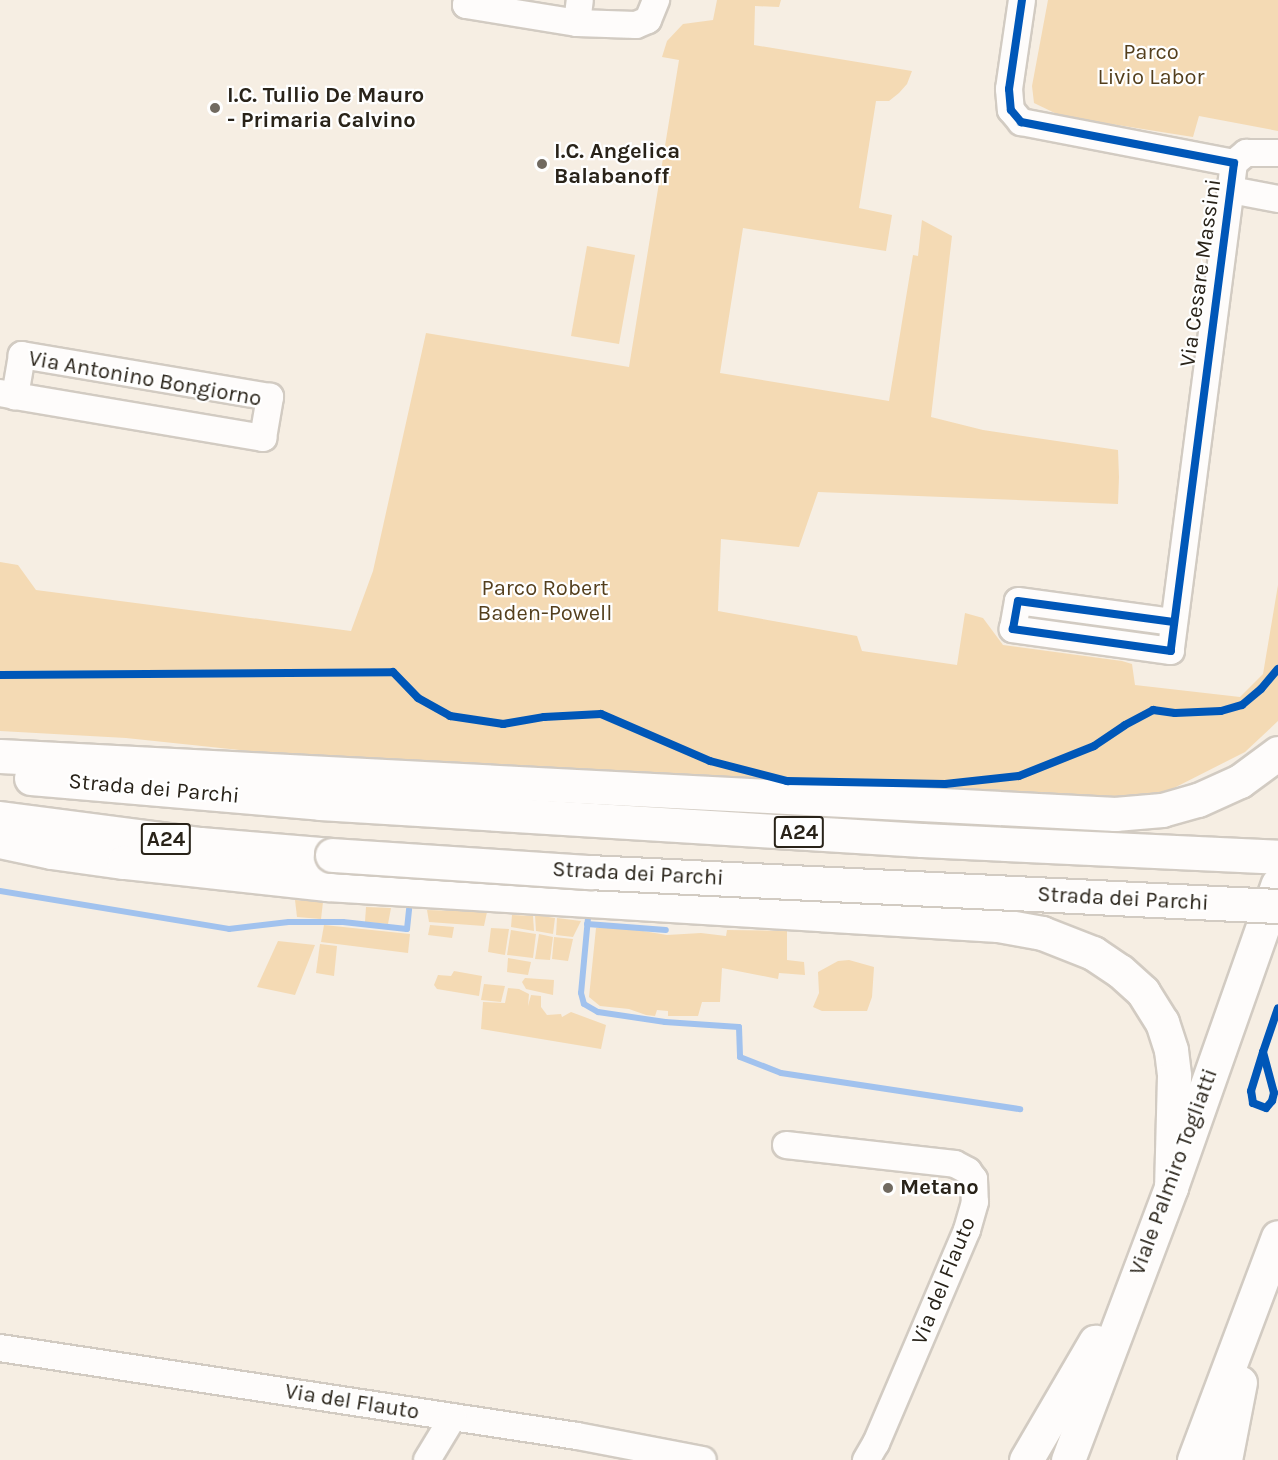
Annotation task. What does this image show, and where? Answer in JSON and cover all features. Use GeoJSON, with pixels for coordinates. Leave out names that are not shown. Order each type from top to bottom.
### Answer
{"type":"FeatureCollection","features":[{"type":"Feature","properties":{"kind":"main road"},"geometry":{"type":"LineString","coordinates":[[0,756],[1115,814],[1162,810],[1198,800],[1240,781],[1278,753]]}},
{"type":"Feature","properties":{"kind":"main road","name":"Strada dei Parchi"},"geometry":{"type":"LineString","coordinates":[[0,774],[321,803],[922,840],[1278,856]]}},
{"type":"Feature","properties":{"kind":"main road","name":"Strada dei Parchi"},"geometry":{"type":"LineString","coordinates":[[0,818],[200,844],[332,855],[589,872],[1278,906]]}},
{"type":"Feature","properties":{"kind":"main road"},"geometry":{"type":"LineString","coordinates":[[0,841],[51,852],[124,862],[327,884],[998,926],[1042,933],[1093,953],[1120,970],[1143,992],[1162,1022],[1171,1050],[1174,1076],[1171,1187]]}},
{"type":"Feature","properties":{"kind":"main road","name":"Viale Palmiro Togliatti"},"geometry":{"type":"LineString","coordinates":[[1068,1460],[1171,1187],[1278,884]]}},
{"type":"Feature","properties":{"kind":"main road"},"geometry":{"type":"LineString","coordinates":[[1194,1460],[1273,1251]]}},
{"type":"Feature","properties":{"kind":"main road"},"geometry":{"type":"LineString","coordinates":[[1225,1460],[1273,1251]]}},
{"type":"Feature","properties":{"kind":"main road"},"geometry":{"type":"LineString","coordinates":[[1026,1460],[1141,1262]]}},
{"type":"Feature","properties":{"kind":"street"},"geometry":{"type":"LineString","coordinates":[[467,0],[466,5],[579,12],[636,25],[648,20],[656,0]]}},
{"type":"Feature","properties":{"kind":"street","name":"Via Cesare Massini"},"geometry":{"type":"LineString","coordinates":[[1022,0],[1009,89],[1011,110],[1021,122],[1234,163]]}},
{"type":"Feature","properties":{"kind":"street","name":"Via Cesare Massini"},"geometry":{"type":"LineString","coordinates":[[1174,622],[1018,601],[1013,629],[1171,651],[1234,163],[1246,153],[1278,153]]}},
{"type":"Feature","properties":{"kind":"street","name":"Via Cesare Massini"},"geometry":{"type":"LineString","coordinates":[[1231,190],[1278,200]]}},
{"type":"Feature","properties":{"kind":"street","name":"Via Antonino Bongiorno"},"geometry":{"type":"LineString","coordinates":[[22,355],[270,397],[263,438],[8,394],[22,355]]}},
{"type":"Feature","properties":{"kind":"street","name":"Via del Flauto"},"geometry":{"type":"LineString","coordinates":[[786,1145],[955,1164],[968,1171],[974,1179],[975,1202],[968,1230],[876,1443],[866,1460]]}},
{"type":"Feature","properties":{"kind":"street","name":"Via del Flauto"},"geometry":{"type":"LineString","coordinates":[[0,1348],[453,1417],[703,1460]]}},
{"type":"Feature","properties":{"kind":"street"},"geometry":{"type":"LineString","coordinates":[[427,1460],[453,1417]]}},
{"type":"Feature","properties":{"kind":"green space","name":"Parco Robert Baden-Powell"},"geometry":{"type":"Polygon","coordinates":[[[717,0],[781,0],[779,7],[755,6],[754,45],[912,71],[907,84],[899,93],[889,101],[876,101],[859,208],[892,215],[886,251],[743,228],[720,373],[889,401],[913,255],[918,256],[922,220],[952,236],[931,417],[983,430],[1118,450],[1119,477],[1118,504],[818,492],[799,547],[721,539],[718,611],[857,636],[862,651],[957,665],[965,613],[983,618],[1003,645],[1132,664],[1135,685],[1240,697],[1263,674],[1278,585],[1278,721],[1245,752],[1166,792],[1072,803],[353,762],[126,738],[0,731],[0,562],[18,565],[36,590],[351,631],[373,571],[426,333],[629,367],[679,60],[662,57],[667,41],[683,24],[713,20],[717,0]]]}},
{"type":"Feature","properties":{"kind":"green space","name":"Parco Livio Labor"},"geometry":{"type":"Polygon","coordinates":[[[1048,0],[1278,0],[1278,131],[1199,116],[1193,137],[1061,116],[1034,103],[1032,86],[1048,0]]]}},
{"type":"Feature","properties":{"kind":"green space"},"geometry":{"type":"Polygon","coordinates":[[[587,246],[635,255],[619,344],[571,336],[587,246]]]}},
{"type":"Feature","properties":{"kind":"green space"},"geometry":{"type":"Polygon","coordinates":[[[295,900],[323,902],[321,919],[297,917],[295,900]]]}},
{"type":"Feature","properties":{"kind":"green space"},"geometry":{"type":"Polygon","coordinates":[[[366,907],[391,908],[388,924],[365,922],[366,907]]]}},
{"type":"Feature","properties":{"kind":"green space"},"geometry":{"type":"Polygon","coordinates":[[[427,910],[487,912],[484,926],[429,922],[427,910]]]}},
{"type":"Feature","properties":{"kind":"green space"},"geometry":{"type":"Polygon","coordinates":[[[512,915],[533,916],[534,931],[511,927],[512,915]]]}},
{"type":"Feature","properties":{"kind":"green space"},"geometry":{"type":"Polygon","coordinates":[[[535,915],[555,918],[553,934],[536,931],[535,915]]]}},
{"type":"Feature","properties":{"kind":"green space"},"geometry":{"type":"Polygon","coordinates":[[[557,918],[581,921],[573,937],[556,935],[557,918]]]}},
{"type":"Feature","properties":{"kind":"green space"},"geometry":{"type":"Polygon","coordinates":[[[324,925],[410,934],[408,953],[321,942],[324,925]]]}},
{"type":"Feature","properties":{"kind":"green space"},"geometry":{"type":"Polygon","coordinates":[[[430,925],[454,927],[452,938],[428,935],[430,925]]]}},
{"type":"Feature","properties":{"kind":"green space"},"geometry":{"type":"Polygon","coordinates":[[[491,928],[509,929],[505,955],[488,952],[491,928]]]}},
{"type":"Feature","properties":{"kind":"green space"},"geometry":{"type":"Polygon","coordinates":[[[596,928],[625,928],[667,935],[701,933],[726,936],[727,930],[787,931],[787,960],[804,962],[805,975],[779,973],[778,979],[722,968],[720,1002],[702,1002],[698,1016],[668,1016],[668,1011],[657,1010],[655,1016],[629,1009],[600,1006],[589,997],[596,928]]]}},
{"type":"Feature","properties":{"kind":"green space"},"geometry":{"type":"Polygon","coordinates":[[[511,930],[536,934],[533,958],[507,955],[511,930]]]}},
{"type":"Feature","properties":{"kind":"green space"},"geometry":{"type":"Polygon","coordinates":[[[539,934],[553,937],[550,960],[535,959],[539,934]]]}},
{"type":"Feature","properties":{"kind":"green space"},"geometry":{"type":"Polygon","coordinates":[[[554,937],[573,939],[568,961],[552,959],[554,937]]]}},
{"type":"Feature","properties":{"kind":"green space"},"geometry":{"type":"Polygon","coordinates":[[[278,941],[315,945],[295,995],[257,987],[278,941]]]}},
{"type":"Feature","properties":{"kind":"green space"},"geometry":{"type":"Polygon","coordinates":[[[320,944],[337,946],[334,976],[316,973],[320,944]]]}},
{"type":"Feature","properties":{"kind":"green space"},"geometry":{"type":"Polygon","coordinates":[[[508,958],[531,962],[528,975],[507,972],[508,958]]]}},
{"type":"Feature","properties":{"kind":"green space"},"geometry":{"type":"Polygon","coordinates":[[[849,960],[874,967],[872,997],[867,1011],[822,1011],[813,1007],[819,993],[818,972],[838,961],[849,960]]]}},
{"type":"Feature","properties":{"kind":"green space"},"geometry":{"type":"Polygon","coordinates":[[[454,971],[482,976],[479,996],[437,989],[434,985],[438,975],[451,976],[454,971]]]}},
{"type":"Feature","properties":{"kind":"green space"},"geometry":{"type":"Polygon","coordinates":[[[525,978],[554,980],[553,995],[526,989],[522,982],[525,978]]]}},
{"type":"Feature","properties":{"kind":"green space"},"geometry":{"type":"Polygon","coordinates":[[[484,984],[505,986],[501,1002],[481,1000],[484,984]]]}},
{"type":"Feature","properties":{"kind":"green space"},"geometry":{"type":"Polygon","coordinates":[[[508,988],[519,989],[529,994],[528,1006],[531,995],[541,996],[541,1007],[547,1015],[561,1014],[562,1017],[571,1012],[606,1025],[601,1049],[481,1029],[483,1002],[505,1003],[508,988]]]}},
{"type":"Feature","properties":{"kind":"waterway"},"geometry":{"type":"LineString","coordinates":[[0,891],[229,929],[289,922],[343,922],[407,929],[409,909]]}},
{"type":"Feature","properties":{"kind":"waterway"},"geometry":{"type":"LineString","coordinates":[[588,918],[581,993],[584,1004],[598,1012],[665,1022],[739,1027],[740,1057],[781,1073],[1020,1109]]}},
{"type":"Feature","properties":{"kind":"waterway"},"geometry":{"type":"LineString","coordinates":[[587,924],[666,930]]}},
{"type":"Feature","properties":{"kind":"cycle path"},"geometry":{"type":"LineString","coordinates":[[1022,0],[1009,89],[1011,110],[1021,122],[1234,163],[1171,651],[1013,629],[1018,601],[1174,622]]}},
{"type":"Feature","properties":{"kind":"cycle path"},"geometry":{"type":"LineString","coordinates":[[0,675],[393,672],[418,698],[450,716],[503,724],[544,717],[601,714],[710,761],[787,781],[945,784],[1019,776],[1094,746],[1153,710],[1175,713],[1221,711],[1242,705],[1261,689],[1278,669]]}},
{"type":"Feature","properties":{"kind":"cycle path"},"geometry":{"type":"LineString","coordinates":[[1263,1052],[1274,1093],[1272,1101],[1266,1108],[1253,1103],[1251,1091],[1263,1052],[1278,1008]]}},
{"type":"Feature","properties":{"kind":"place","name":"I.C. Tullio De Mauro - Primaria Calvino"},"geometry":{"type":"Point","coordinates":[215,108]}},
{"type":"Feature","properties":{"kind":"place","name":"I.C. Angelica Balabanoff"},"geometry":{"type":"Point","coordinates":[542,164]}},
{"type":"Feature","properties":{"kind":"place","name":"Metano"},"geometry":{"type":"Point","coordinates":[888,1188]}}]}
